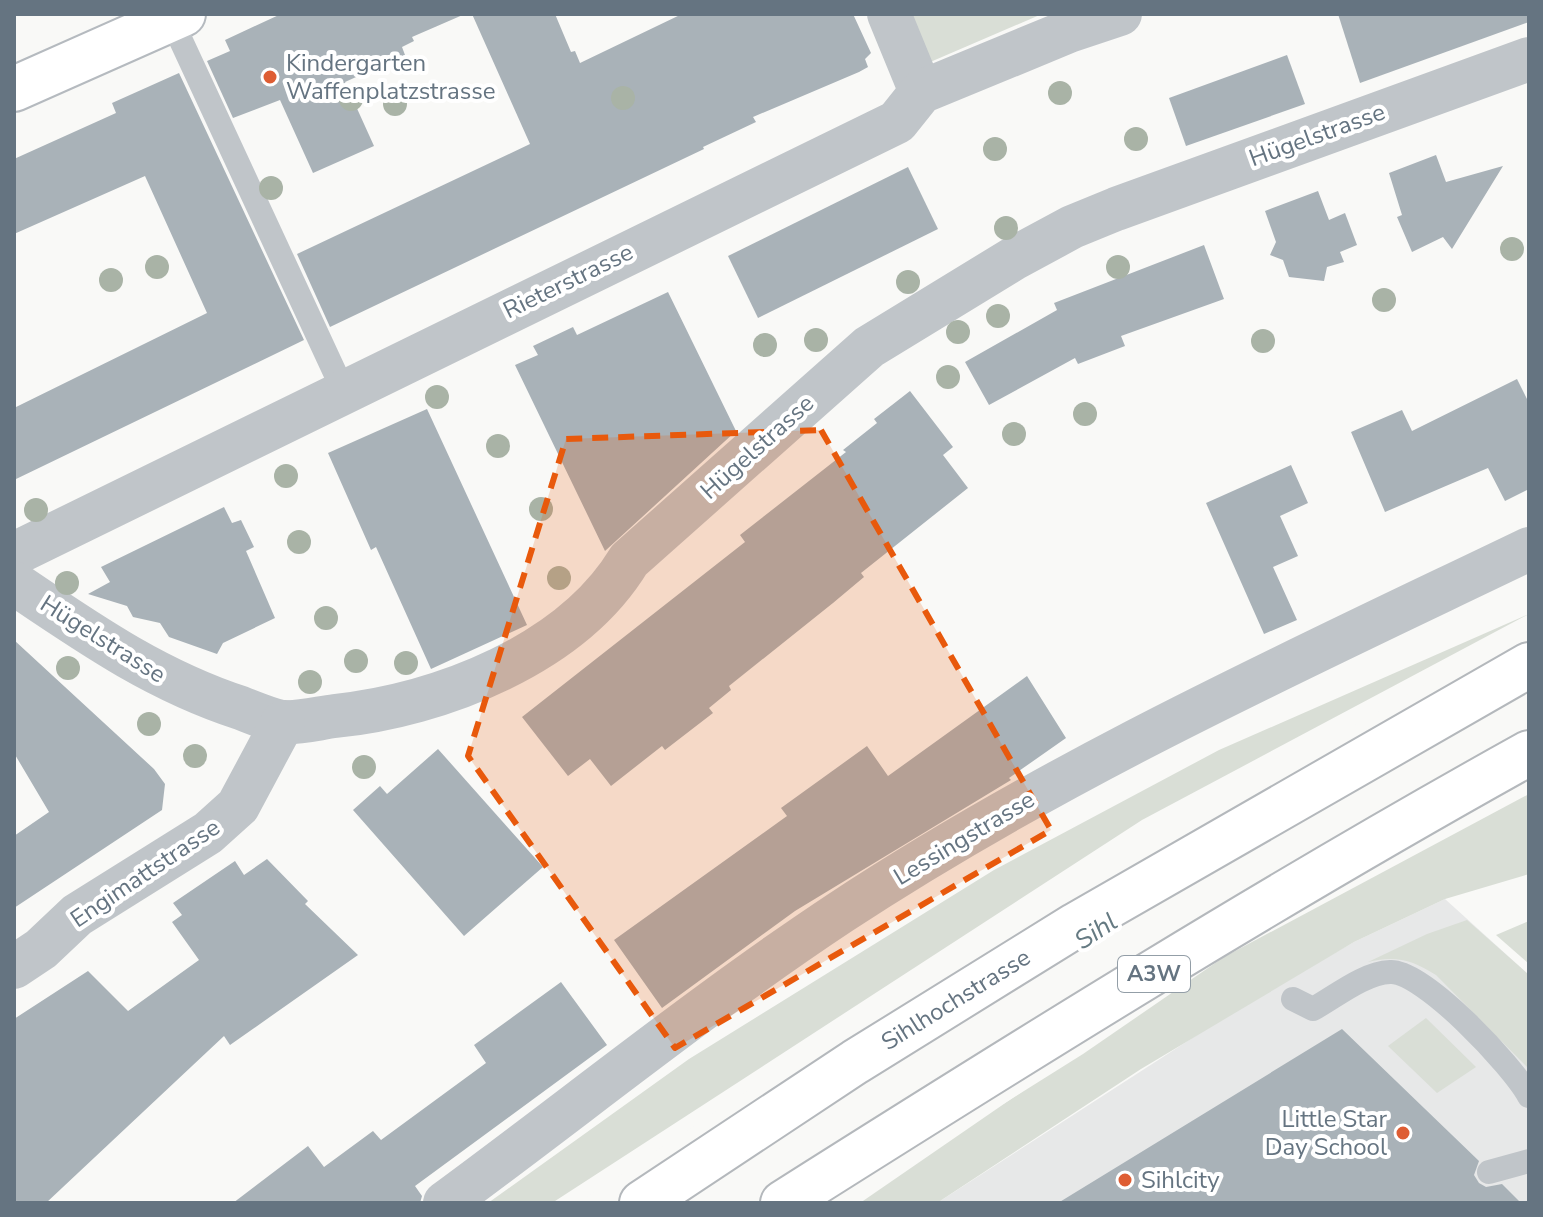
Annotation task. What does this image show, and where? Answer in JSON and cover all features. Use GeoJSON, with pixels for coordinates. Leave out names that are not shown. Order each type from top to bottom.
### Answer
{"type":"FeatureCollection","features":[{"type":"Feature","properties":{"kind":"main road"},"geometry":{"type":"LineString","coordinates":[[14,89],[177,17]]}},
{"type":"Feature","properties":{"kind":"main road","name":"Sihlhochstrasse"},"geometry":{"type":"LineString","coordinates":[[642,1203],[855,1062],[1076,925],[1529,665]]}},
{"type":"Feature","properties":{"kind":"main road","name":"A3W"},"geometry":{"type":"LineString","coordinates":[[783,1203],[976,1081],[1301,884],[1529,753]]}},
{"type":"Feature","properties":{"kind":"street"},"geometry":{"type":"LineString","coordinates":[[889,14],[921,92]]}},
{"type":"Feature","properties":{"kind":"street","name":"Rieterstrasse"},"geometry":{"type":"LineString","coordinates":[[14,554],[343,390],[897,122],[921,92],[1097,18]]}},
{"type":"Feature","properties":{"kind":"street","name":"Hügelstrasse"},"geometry":{"type":"LineString","coordinates":[[14,583],[153,674],[283,722],[387,711],[445,694],[507,666],[571,624],[612,589],[629,560],[869,347],[963,287],[1072,227],[1116,209],[1529,59]]}},
{"type":"Feature","properties":{"kind":"street","name":"Lessingstrasse"},"geometry":{"type":"LineString","coordinates":[[445,1203],[841,912],[1013,808],[1174,720],[1529,549]]}},
{"type":"Feature","properties":{"kind":"street","name":"Engimattstrasse"},"geometry":{"type":"LineString","coordinates":[[14,967],[41,949],[77,915],[208,833],[238,806],[283,722]]}},
{"type":"Feature","properties":{"kind":"lane"},"geometry":{"type":"LineString","coordinates":[[177,17],[343,390]]}},
{"type":"Feature","properties":{"kind":"lane"},"geometry":{"type":"LineString","coordinates":[[1293,999],[1313,1009],[1369,977],[1392,971],[1426,986],[1490,1047],[1529,1096]]}},
{"type":"Feature","properties":{"kind":"lane"},"geometry":{"type":"LineString","coordinates":[[1489,1172],[1529,1161]]}},
{"type":"Feature","properties":{"kind":"highlighted area"},"geometry":{"type":"Polygon","coordinates":[[[821,430],[1051,830],[675,1048],[468,756],[566,439],[821,430]]]}},
{"type":"Feature","properties":{"kind":"shaded area"},"geometry":{"type":"Polygon","coordinates":[[[908,14],[1042,14],[928,63],[908,14]]]}},
{"type":"Feature","properties":{"kind":"shaded area"},"geometry":{"type":"Polygon","coordinates":[[[1529,614],[1142,820],[552,1203],[488,1203],[689,1059],[994,870],[1219,750],[1529,614]]]}},
{"type":"Feature","properties":{"kind":"shaded area"},"geometry":{"type":"Polygon","coordinates":[[[1529,790],[1529,874],[1445,899],[1354,942],[1141,1069],[937,1203],[860,1203],[1222,954],[1529,790]]]}},
{"type":"Feature","properties":{"kind":"shaded area","name":"Sihlcity"},"geometry":{"type":"Polygon","coordinates":[[[1445,899],[1529,975],[1529,1203],[937,1203],[1248,1002],[1354,942],[1445,899]]]}},
{"type":"Feature","properties":{"kind":"shaded area"},"geometry":{"type":"Polygon","coordinates":[[[1467,920],[1529,975],[1529,1069],[1436,975],[1404,960],[1368,962],[1427,934],[1467,920]]]}},
{"type":"Feature","properties":{"kind":"shaded area"},"geometry":{"type":"Polygon","coordinates":[[[1529,921],[1529,964],[1496,935],[1529,921]]]}},
{"type":"Feature","properties":{"kind":"shaded area"},"geometry":{"type":"Polygon","coordinates":[[[1426,1018],[1476,1067],[1437,1093],[1388,1046],[1426,1018]]]}},
{"type":"Feature","properties":{"kind":"pier"},"geometry":{"type":"Polygon","coordinates":[[[1529,624],[1529,794],[1224,957],[1083,1054],[845,1203],[578,1203],[783,1067],[1047,903],[1529,624]]]}},
{"type":"Feature","properties":{"kind":"building"},"geometry":{"type":"Polygon","coordinates":[[[281,14],[465,14],[412,37],[414,41],[402,47],[405,55],[345,82],[374,146],[313,173],[280,100],[233,118],[207,61],[230,51],[225,40],[281,14]]]}},
{"type":"Feature","properties":{"kind":"building"},"geometry":{"type":"Polygon","coordinates":[[[472,14],[555,14],[571,52],[575,51],[580,63],[682,14],[853,14],[871,53],[865,59],[868,67],[859,72],[753,117],[756,122],[704,149],[330,327],[297,254],[530,144],[472,14]]]}},
{"type":"Feature","properties":{"kind":"building"},"geometry":{"type":"Polygon","coordinates":[[[1338,14],[1529,14],[1529,22],[1360,83],[1338,14]]]}},
{"type":"Feature","properties":{"kind":"building"},"geometry":{"type":"Polygon","coordinates":[[[1287,55],[1305,104],[1186,146],[1169,98],[1287,55]]]}},
{"type":"Feature","properties":{"kind":"building"},"geometry":{"type":"Polygon","coordinates":[[[179,73],[304,340],[14,480],[14,408],[207,313],[145,176],[14,234],[14,159],[116,113],[112,103],[179,73]]]}},
{"type":"Feature","properties":{"kind":"building"},"geometry":{"type":"Polygon","coordinates":[[[1436,155],[1446,182],[1503,166],[1452,249],[1443,237],[1412,252],[1397,217],[1402,215],[1389,173],[1436,155]]]}},
{"type":"Feature","properties":{"kind":"building"},"geometry":{"type":"Polygon","coordinates":[[[908,167],[938,229],[758,318],[728,256],[908,167]]]}},
{"type":"Feature","properties":{"kind":"building"},"geometry":{"type":"Polygon","coordinates":[[[1318,191],[1329,220],[1345,213],[1357,245],[1340,252],[1344,262],[1327,267],[1324,281],[1289,277],[1283,260],[1270,255],[1276,242],[1265,211],[1318,191]]]}},
{"type":"Feature","properties":{"kind":"building"},"geometry":{"type":"Polygon","coordinates":[[[1204,245],[1224,299],[1121,336],[1125,346],[1078,364],[1075,358],[989,405],[965,362],[1057,310],[1054,303],[1204,245]]]}},
{"type":"Feature","properties":{"kind":"building"},"geometry":{"type":"Polygon","coordinates":[[[668,292],[736,431],[605,551],[515,365],[538,355],[533,346],[573,327],[577,335],[668,292]]]}},
{"type":"Feature","properties":{"kind":"building"},"geometry":{"type":"Polygon","coordinates":[[[1517,379],[1529,403],[1529,489],[1505,501],[1488,468],[1385,512],[1351,432],[1402,410],[1412,431],[1517,379]]]}},
{"type":"Feature","properties":{"kind":"building"},"geometry":{"type":"Polygon","coordinates":[[[910,391],[953,447],[943,455],[968,488],[861,573],[864,577],[729,686],[731,690],[709,708],[713,713],[665,750],[662,746],[611,786],[590,759],[568,776],[522,717],[745,542],[740,535],[846,452],[843,450],[877,423],[874,419],[910,391]]]}},
{"type":"Feature","properties":{"kind":"building"},"geometry":{"type":"Polygon","coordinates":[[[427,409],[527,625],[431,669],[376,547],[371,550],[328,453],[427,409]]]}},
{"type":"Feature","properties":{"kind":"building"},"geometry":{"type":"Polygon","coordinates":[[[1291,465],[1308,503],[1280,516],[1298,556],[1273,567],[1297,620],[1264,634],[1206,503],[1291,465]]]}},
{"type":"Feature","properties":{"kind":"building"},"geometry":{"type":"Polygon","coordinates":[[[224,507],[232,523],[241,520],[254,547],[246,551],[275,618],[223,643],[217,654],[169,637],[160,623],[133,617],[127,606],[88,594],[110,582],[101,567],[224,507]]]}},
{"type":"Feature","properties":{"kind":"building"},"geometry":{"type":"Polygon","coordinates":[[[14,640],[154,769],[165,784],[162,810],[14,908],[14,836],[49,812],[14,753],[14,640]]]}},
{"type":"Feature","properties":{"kind":"building"},"geometry":{"type":"Polygon","coordinates":[[[1027,676],[1066,738],[1009,778],[1011,780],[795,911],[662,1008],[614,940],[787,816],[781,808],[867,746],[888,776],[1027,676]]]}},
{"type":"Feature","properties":{"kind":"building"},"geometry":{"type":"Polygon","coordinates":[[[438,749],[543,867],[464,936],[353,810],[380,786],[387,794],[438,749]]]}},
{"type":"Feature","properties":{"kind":"building"},"geometry":{"type":"Polygon","coordinates":[[[267,859],[308,901],[305,904],[358,955],[230,1045],[224,1036],[46,1203],[14,1203],[14,1019],[88,971],[128,1011],[199,960],[172,922],[182,915],[173,903],[235,861],[244,875],[267,859]]]}},
{"type":"Feature","properties":{"kind":"building"},"geometry":{"type":"Polygon","coordinates":[[[561,982],[607,1045],[415,1186],[422,1196],[420,1203],[233,1203],[308,1146],[324,1167],[373,1131],[381,1140],[486,1063],[474,1045],[561,982]]]}},
{"type":"Feature","properties":{"kind":"building"},"geometry":{"type":"Polygon","coordinates":[[[1342,1029],[1479,1161],[1474,1175],[1479,1183],[1486,1187],[1502,1184],[1521,1203],[1058,1203],[1342,1029]]]}},
{"type":"Feature","properties":{"kind":"place","name":"Kindergarten Waffenplatzstrasse"},"geometry":{"type":"Point","coordinates":[270,77]}},
{"type":"Feature","properties":{"kind":"place","name":"Little Star Day School"},"geometry":{"type":"Point","coordinates":[1403,1133]}},
{"type":"Feature","properties":{"kind":"place","name":"Sihlcity"},"geometry":{"type":"Point","coordinates":[1125,1180]}},
{"type":"Feature","properties":{"kind":"water label","name":"Sihl"},"geometry":{"type":"Point","coordinates":[1096,931]}}]}
